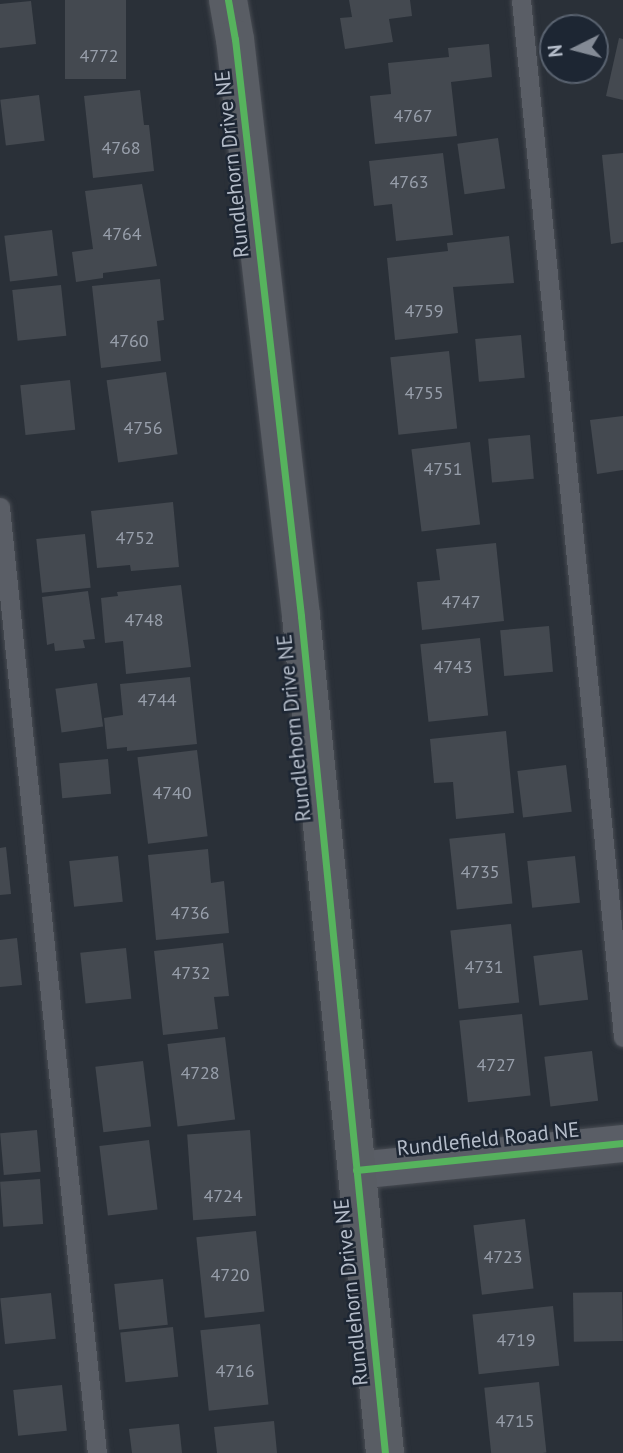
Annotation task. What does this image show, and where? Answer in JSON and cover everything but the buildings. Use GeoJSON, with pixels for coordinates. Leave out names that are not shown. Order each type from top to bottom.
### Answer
{"type":"FeatureCollection","features":[{"type":"Feature","properties":{"kind":"street","name":"Rundlehorn Drive NE"},"geometry":{"type":"LineString","coordinates":[[228,0],[235,39],[298,589],[386,1453]]}},
{"type":"Feature","properties":{"kind":"street","name":"Rundlefield Road NE"},"geometry":{"type":"LineString","coordinates":[[356,1170],[623,1143]]}},
{"type":"Feature","properties":{"kind":"lane"},"geometry":{"type":"LineString","coordinates":[[521,0],[616,875],[623,1037]]}},
{"type":"Feature","properties":{"kind":"lane"},"geometry":{"type":"LineString","coordinates":[[0,507],[97,1453]]}},
{"type":"Feature","properties":{"kind":"cycle path"},"geometry":{"type":"LineString","coordinates":[[228,0],[235,39],[301,616],[385,1453]]}},
{"type":"Feature","properties":{"kind":"cycle path"},"geometry":{"type":"LineString","coordinates":[[356,1170],[623,1143]]}}]}
